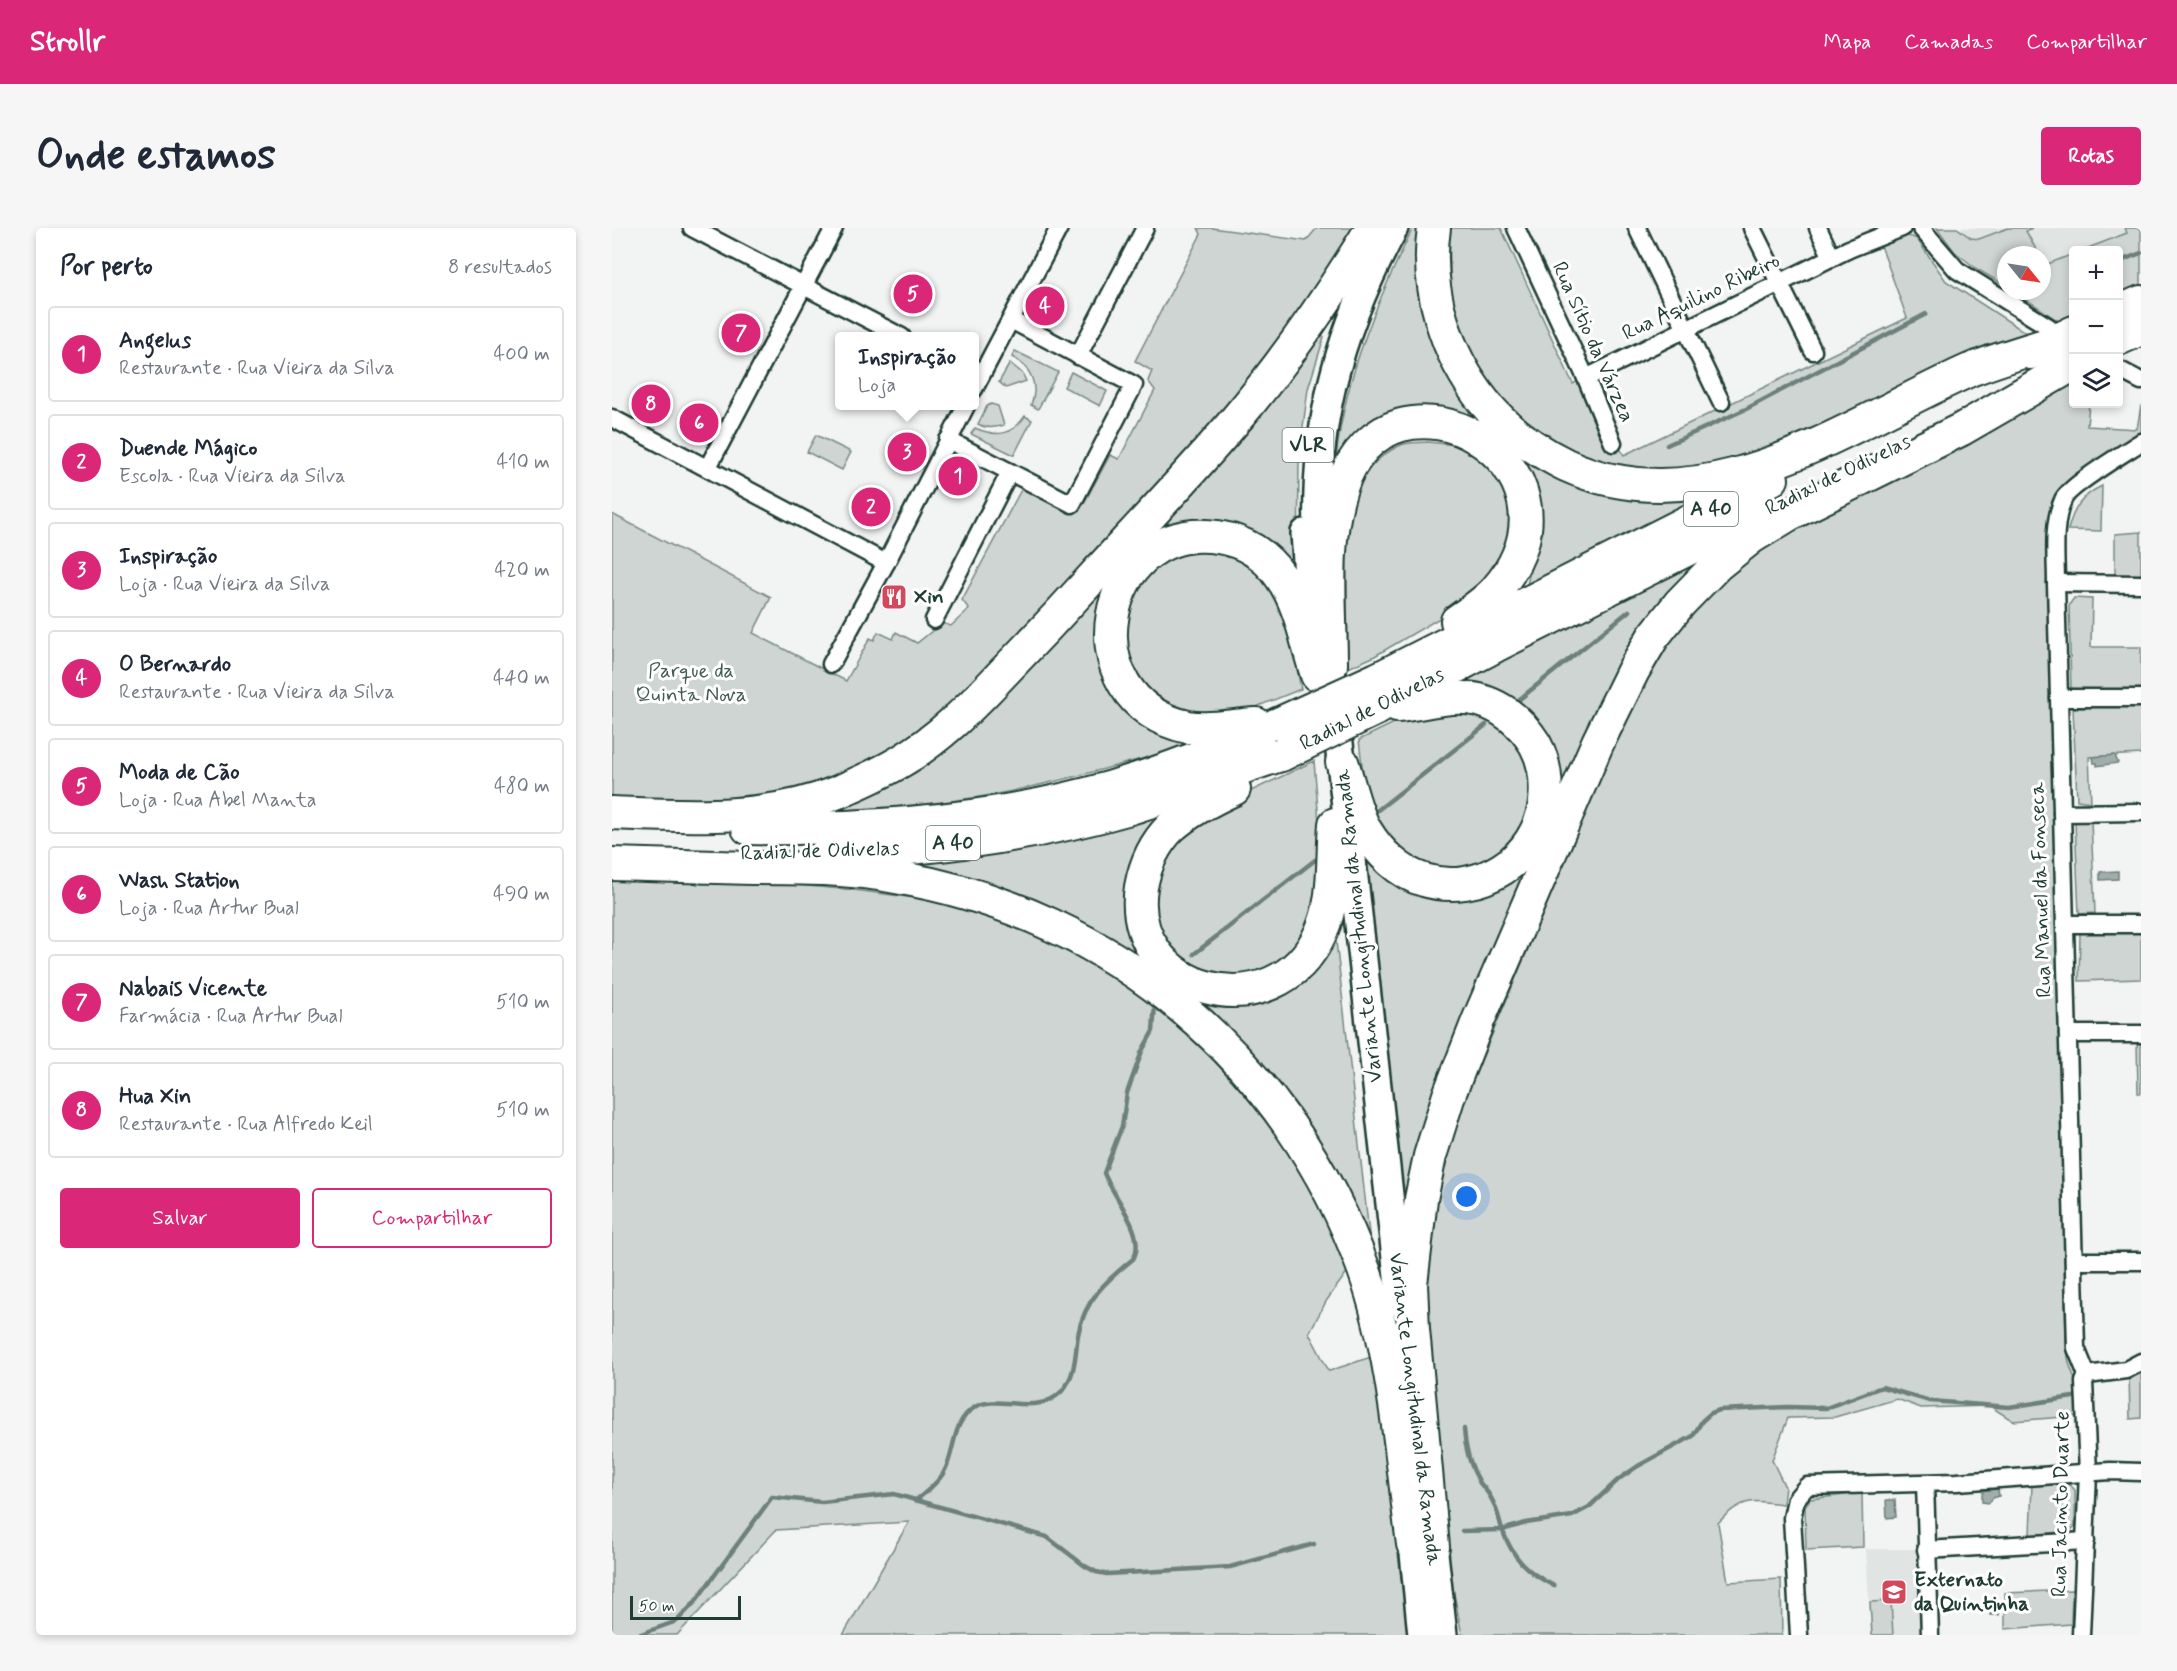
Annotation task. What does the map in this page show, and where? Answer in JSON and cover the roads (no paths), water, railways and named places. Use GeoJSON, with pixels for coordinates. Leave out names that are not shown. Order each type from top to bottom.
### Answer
{"type":"FeatureCollection","features":[{"type":"Feature","properties":{"kind":"highway"},"geometry":{"type":"LineString","coordinates":[[612,813],[716,815],[805,802],[835,793],[869,778],[899,763],[926,745],[971,706],[1029,646],[1227,430],[1309,325],[1372,228]]}},
{"type":"Feature","properties":{"kind":"highway"},"geometry":{"type":"LineString","coordinates":[[1434,228],[1431,259],[1438,306],[1445,333],[1477,393],[1505,424],[1539,450],[1573,468],[1612,481],[1632,484],[1683,485],[1707,482],[1762,466],[1825,440],[1971,370],[2061,340]]}},
{"type":"Feature","properties":{"kind":"highway"},"geometry":{"type":"LineString","coordinates":[[2123,310],[2141,302]]}},
{"type":"Feature","properties":{"kind":"highway"},"geometry":{"type":"LineString","coordinates":[[2123,337],[2141,329]]}},
{"type":"Feature","properties":{"kind":"highway","name":"Radial de Odivelas"},"geometry":{"type":"LineString","coordinates":[[612,824],[816,828],[903,823],[983,814],[1058,800],[1129,782],[1224,748],[1278,724],[1378,693],[1495,645],[2061,340]]}},
{"type":"Feature","properties":{"kind":"highway"},"geometry":{"type":"LineString","coordinates":[[1424,1550],[1411,1284],[1421,1199],[1430,1156],[1449,1095],[1478,1021],[1598,742],[1633,671],[1653,637],[1680,603],[1735,549],[1788,515],[1962,429],[2069,366]]}},
{"type":"Feature","properties":{"kind":"highway"},"geometry":{"type":"LineString","coordinates":[[1324,670],[1331,549],[1337,502],[1348,474],[1358,457],[1373,441],[1388,431],[1406,424],[1425,423],[1446,424],[1462,429],[1479,437],[1494,448],[1506,460],[1514,475],[1522,493],[1524,509],[1525,528],[1521,546],[1506,577],[1487,599],[1457,621],[1410,649],[1378,693]]}},
{"type":"Feature","properties":{"kind":"highway"},"geometry":{"type":"LineString","coordinates":[[1278,724],[1253,724],[1209,729],[1189,727],[1160,717],[1138,701],[1122,680],[1111,649],[1110,634],[1113,604],[1120,587],[1131,571],[1147,555],[1179,539],[1195,536],[1224,538],[1241,543],[1269,561],[1282,577],[1324,670]]}},
{"type":"Feature","properties":{"kind":"highway"},"geometry":{"type":"LineString","coordinates":[[1342,762],[1357,811],[1371,838],[1394,864],[1422,880],[1451,885],[1497,873],[1510,864],[1533,838],[1544,810],[1546,777],[1537,748],[1518,722],[1494,706],[1463,698],[1378,693]]}},
{"type":"Feature","properties":{"kind":"highway","name":"Radial de Odivelas"},"geometry":{"type":"LineString","coordinates":[[612,849],[805,853],[890,850],[1029,832],[1099,817],[1168,796],[1253,763],[1281,755],[1378,693]]}},
{"type":"Feature","properties":{"kind":"highway"},"geometry":{"type":"LineString","coordinates":[[1281,755],[1258,778],[1213,799],[1184,817],[1171,827],[1152,852],[1142,880],[1140,912],[1148,937],[1157,952],[1178,974],[1219,991],[1248,991],[1276,981],[1292,970],[1312,947],[1326,920],[1330,903],[1335,824]]}},
{"type":"Feature","properties":{"kind":"highway"},"geometry":{"type":"LineString","coordinates":[[612,864],[827,869],[893,876],[939,885],[993,901],[1058,927],[1133,970],[1180,1005],[1227,1048],[1279,1109],[1313,1161],[1342,1218],[1364,1272],[1382,1333],[1424,1550]]}},
{"type":"Feature","properties":{"kind":"main road","name":"Variante Longitudinal da Ramada"},"geometry":{"type":"LineString","coordinates":[[1378,228],[1354,275],[1333,330],[1317,386],[1308,440],[1305,532],[1324,670],[1342,762],[1413,1401],[1424,1550],[1422,1635]]}},
{"type":"Feature","properties":{"kind":"main road","name":"Variante Longitudinal da Ramada"},"geometry":{"type":"LineString","coordinates":[[1394,228],[1366,283],[1335,368],[1319,469],[1318,514],[1324,670],[1335,824],[1399,1389],[1424,1550],[1443,1635]]}},
{"type":"Feature","properties":{"kind":"street"},"geometry":{"type":"LineString","coordinates":[[692,228],[894,332]]}},
{"type":"Feature","properties":{"kind":"street"},"geometry":{"type":"LineString","coordinates":[[708,467],[834,228]]}},
{"type":"Feature","properties":{"kind":"street"},"geometry":{"type":"LineString","coordinates":[[979,376],[1059,228]]}},
{"type":"Feature","properties":{"kind":"street"},"geometry":{"type":"LineString","coordinates":[[1078,356],[1145,228]]}},
{"type":"Feature","properties":{"kind":"street","name":"Rua Sítio da Várzea"},"geometry":{"type":"LineString","coordinates":[[1516,228],[1586,378],[1613,442]]}},
{"type":"Feature","properties":{"kind":"street"},"geometry":{"type":"LineString","coordinates":[[1637,228],[1721,402]]}},
{"type":"Feature","properties":{"kind":"street"},"geometry":{"type":"LineString","coordinates":[[1752,228],[1813,351]]}},
{"type":"Feature","properties":{"kind":"street"},"geometry":{"type":"LineString","coordinates":[[1818,228],[1832,258]]}},
{"type":"Feature","properties":{"kind":"street","name":"Rua Aquilino Ribeiro"},"geometry":{"type":"LineString","coordinates":[[1586,378],[1778,283],[1902,228]]}},
{"type":"Feature","properties":{"kind":"street"},"geometry":{"type":"LineString","coordinates":[[1921,228],[1957,270],[2061,340]]}},
{"type":"Feature","properties":{"kind":"street"},"geometry":{"type":"LineString","coordinates":[[948,440],[1072,504],[1134,385],[1011,320]]}},
{"type":"Feature","properties":{"kind":"street"},"geometry":{"type":"LineString","coordinates":[[2123,372],[2141,381]]}},
{"type":"Feature","properties":{"kind":"street"},"geometry":{"type":"LineString","coordinates":[[831,664],[963,410]]}},
{"type":"Feature","properties":{"kind":"street"},"geometry":{"type":"LineString","coordinates":[[612,418],[886,562]]}},
{"type":"Feature","properties":{"kind":"street","name":"Rua Manuel da Fonseca"},"geometry":{"type":"LineString","coordinates":[[2085,1378],[2076,1347],[2056,583],[2057,521],[2063,498],[2075,487],[2141,442]]}},
{"type":"Feature","properties":{"kind":"street"},"geometry":{"type":"LineString","coordinates":[[934,620],[1010,472]]}},
{"type":"Feature","properties":{"kind":"street"},"geometry":{"type":"LineString","coordinates":[[2056,583],[2141,584]]}},
{"type":"Feature","properties":{"kind":"street"},"geometry":{"type":"LineString","coordinates":[[2059,698],[2141,698]]}},
{"type":"Feature","properties":{"kind":"street"},"geometry":{"type":"LineString","coordinates":[[2062,813],[2141,812]]}},
{"type":"Feature","properties":{"kind":"street"},"geometry":{"type":"LineString","coordinates":[[2065,924],[2141,924]]}},
{"type":"Feature","properties":{"kind":"street"},"geometry":{"type":"LineString","coordinates":[[2068,1034],[2141,1034]]}},
{"type":"Feature","properties":{"kind":"street"},"geometry":{"type":"LineString","coordinates":[[2074,1261],[2141,1261]]}},
{"type":"Feature","properties":{"kind":"street"},"geometry":{"type":"LineString","coordinates":[[2085,1378],[2126,1370],[2141,1362]]}},
{"type":"Feature","properties":{"kind":"street","name":"Rua Jacinto Duarte"},"geometry":{"type":"LineString","coordinates":[[2081,1635],[2088,1473],[2085,1378]]}},
{"type":"Feature","properties":{"kind":"street"},"geometry":{"type":"LineString","coordinates":[[1799,1635],[1792,1518],[1796,1498],[1807,1486],[1925,1484],[2088,1473],[2141,1472]]}},
{"type":"Feature","properties":{"kind":"street"},"geometry":{"type":"LineString","coordinates":[[1925,1484],[1930,1635]]}},
{"type":"Feature","properties":{"kind":"street"},"geometry":{"type":"LineString","coordinates":[[1926,1550],[2086,1541]]}},
{"type":"Feature","properties":{"kind":"waterway"},"geometry":{"type":"LineString","coordinates":[[2123,260],[2141,253]]}},
{"type":"Feature","properties":{"kind":"waterway"},"geometry":{"type":"LineString","coordinates":[[1667,445],[1746,409],[1926,314]]}},
{"type":"Feature","properties":{"kind":"waterway"},"geometry":{"type":"LineString","coordinates":[[1516,702],[1629,611]]}},
{"type":"Feature","properties":{"kind":"waterway"},"geometry":{"type":"LineString","coordinates":[[1374,813],[1486,725]]}},
{"type":"Feature","properties":{"kind":"waterway"},"geometry":{"type":"LineString","coordinates":[[1194,954],[1315,860]]}},
{"type":"Feature","properties":{"kind":"waterway"},"geometry":{"type":"LineString","coordinates":[[915,1501],[941,1476],[948,1464],[958,1428],[967,1413],[975,1407],[995,1402],[1041,1403],[1052,1399],[1062,1391],[1072,1372],[1078,1335],[1085,1311],[1106,1283],[1133,1259],[1136,1249],[1133,1227],[1104,1173],[1122,1126],[1127,1093],[1142,1051],[1153,1031],[1155,1004]]}},
{"type":"Feature","properties":{"kind":"waterway"},"geometry":{"type":"LineString","coordinates":[[1462,1531],[1502,1530],[1526,1523],[1572,1516],[1589,1507],[1619,1479],[1638,1466],[1693,1436],[1702,1421],[1711,1413],[1719,1410],[1826,1408],[1882,1387],[1930,1401],[2009,1407],[2073,1397]]}},
{"type":"Feature","properties":{"kind":"waterway"},"geometry":{"type":"LineString","coordinates":[[1464,1429],[1471,1464],[1493,1502],[1511,1549],[1522,1564],[1554,1586]]}},
{"type":"Feature","properties":{"kind":"waterway"},"geometry":{"type":"LineString","coordinates":[[638,1635],[677,1621],[695,1602],[772,1497],[822,1502],[894,1494],[1047,1537],[1085,1566],[1096,1572],[1107,1574],[1230,1567],[1314,1544]]}},
{"type":"Feature","properties":{"kind":"place","name":"Moda de Cão"},"geometry":{"type":"Point","coordinates":[913,294]}},
{"type":"Feature","properties":{"kind":"place","name":"O Bernardo"},"geometry":{"type":"Point","coordinates":[1045,306]}},
{"type":"Feature","properties":{"kind":"place","name":"Nabais Vicente"},"geometry":{"type":"Point","coordinates":[741,333]}},
{"type":"Feature","properties":{"kind":"place","name":"Hua Xin"},"geometry":{"type":"Point","coordinates":[651,404]}},
{"type":"Feature","properties":{"kind":"place","name":"Wash Station"},"geometry":{"type":"Point","coordinates":[699,423]}},
{"type":"Feature","properties":{"kind":"place","name":"Inspiração"},"geometry":{"type":"Point","coordinates":[907,452]}},
{"type":"Feature","properties":{"kind":"place","name":"Angelus"},"geometry":{"type":"Point","coordinates":[958,476]}},
{"type":"Feature","properties":{"kind":"place","name":"Duende Mágico"},"geometry":{"type":"Point","coordinates":[871,507]}},
{"type":"Feature","properties":{"kind":"place","name":"Xin"},"geometry":{"type":"Point","coordinates":[894,597]}},
{"type":"Feature","properties":{"kind":"place","name":"Externato da Quintinha"},"geometry":{"type":"Point","coordinates":[1894,1592]}},
{"type":"Feature","properties":{"kind":"park label","name":"Parque da Quinta Nova"},"geometry":{"type":"Point","coordinates":[691,683]}}]}
